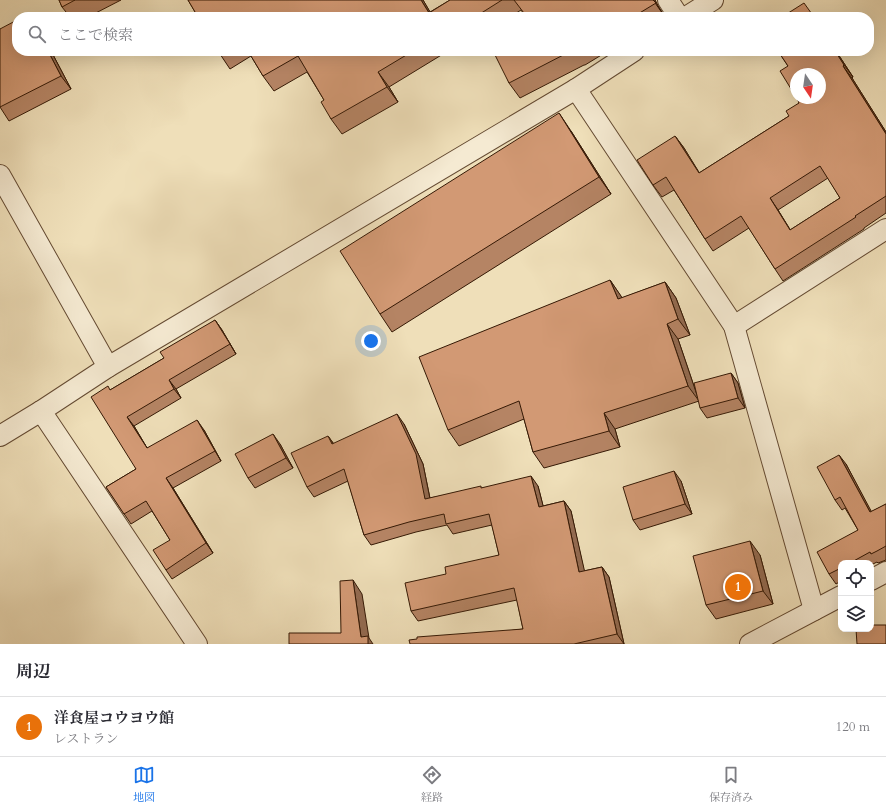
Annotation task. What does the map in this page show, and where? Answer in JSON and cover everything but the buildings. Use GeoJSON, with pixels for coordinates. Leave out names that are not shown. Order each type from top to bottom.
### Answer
{"type":"FeatureCollection","features":[{"type":"Feature","properties":{"kind":"street"},"geometry":{"type":"LineString","coordinates":[[668,0],[676,12]]}},
{"type":"Feature","properties":{"kind":"street"},"geometry":{"type":"LineString","coordinates":[[694,12],[713,0]]}},
{"type":"Feature","properties":{"kind":"street"},"geometry":{"type":"LineString","coordinates":[[0,436],[108,367],[576,89],[626,56]]}},
{"type":"Feature","properties":{"kind":"street"},"geometry":{"type":"LineString","coordinates":[[576,89],[734,326],[814,610]]}},
{"type":"Feature","properties":{"kind":"street"},"geometry":{"type":"LineString","coordinates":[[0,175],[108,367]]}},
{"type":"Feature","properties":{"kind":"street"},"geometry":{"type":"LineString","coordinates":[[734,326],[886,229]]}},
{"type":"Feature","properties":{"kind":"street"},"geometry":{"type":"LineString","coordinates":[[41,410],[197,644]]}},
{"type":"Feature","properties":{"kind":"street"},"geometry":{"type":"LineString","coordinates":[[874,578],[886,572]]}},
{"type":"Feature","properties":{"kind":"street"},"geometry":{"type":"LineString","coordinates":[[750,644],[838,598]]}},
{"type":"Feature","properties":{"kind":"place","name":"洋食屋コウヨウ館"},"geometry":{"type":"Point","coordinates":[738,587]}}]}
